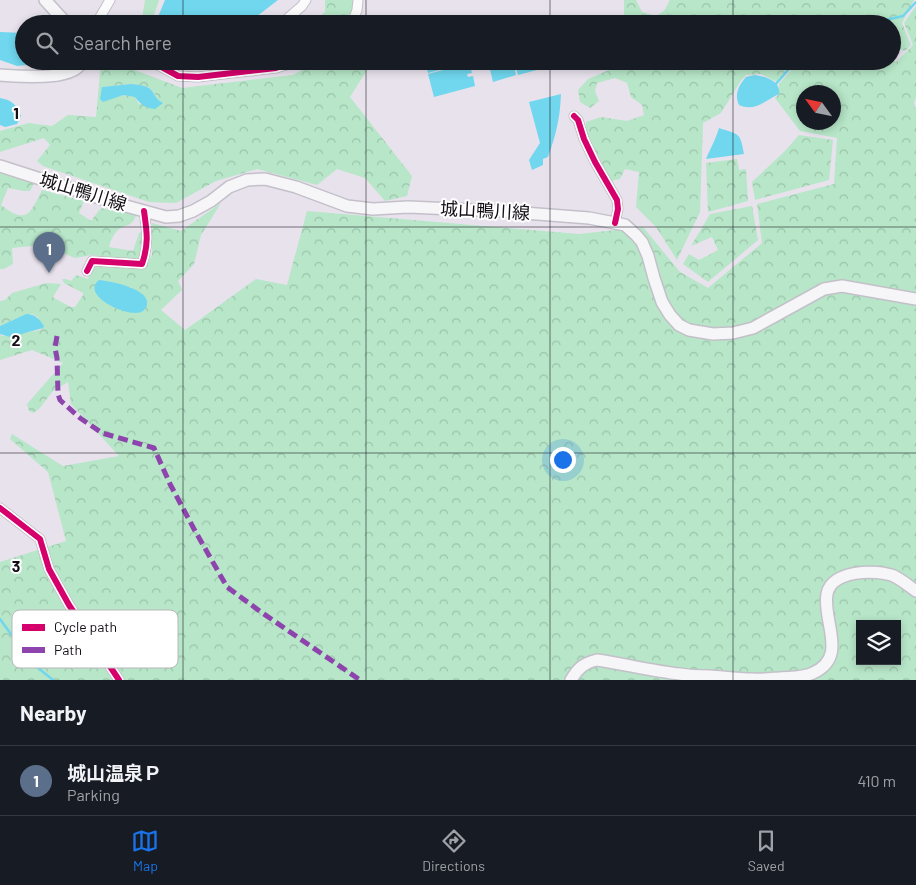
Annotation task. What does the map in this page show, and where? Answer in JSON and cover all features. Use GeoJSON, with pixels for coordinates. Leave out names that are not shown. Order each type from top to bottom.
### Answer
{"type":"FeatureCollection","features":[{"type":"Feature","properties":{"kind":"main road"},"geometry":{"type":"LineString","coordinates":[[45,0],[59,15]]}},
{"type":"Feature","properties":{"kind":"main road"},"geometry":{"type":"LineString","coordinates":[[0,75],[57,76],[74,70]]}},
{"type":"Feature","properties":{"kind":"main road","name":"城山鴨川線"},"geometry":{"type":"LineString","coordinates":[[0,166],[144,211],[166,216],[179,216],[193,211],[211,201],[229,187],[247,180],[265,179],[347,206],[373,209],[408,207],[490,211],[589,218],[625,225],[642,242],[662,302],[670,315],[679,325],[689,330],[713,334],[732,333],[753,328],[824,289],[842,286],[916,299]]}},
{"type":"Feature","properties":{"kind":"main road"},"geometry":{"type":"LineString","coordinates":[[571,680],[577,670],[586,663],[597,660],[681,674],[754,680],[812,674],[823,667],[830,657],[832,631],[827,607],[827,593],[831,585],[838,579],[848,575],[868,572],[881,573],[895,577],[916,591]]}},
{"type":"Feature","properties":{"kind":"street"},"geometry":{"type":"LineString","coordinates":[[101,15],[110,0]]}},
{"type":"Feature","properties":{"kind":"street"},"geometry":{"type":"LineString","coordinates":[[292,15],[306,0]]}},
{"type":"Feature","properties":{"kind":"street"},"geometry":{"type":"LineString","coordinates":[[355,15],[358,0]]}},
{"type":"Feature","properties":{"kind":"street"},"geometry":{"type":"LineString","coordinates":[[167,70],[178,76],[198,77],[261,70]]}},
{"type":"Feature","properties":{"kind":"street"},"geometry":{"type":"LineString","coordinates":[[574,116],[578,120],[584,139],[595,162],[617,200],[618,209],[615,223]]}},
{"type":"Feature","properties":{"kind":"street"},"geometry":{"type":"LineString","coordinates":[[87,271],[92,261],[142,264],[147,251],[144,211]]}},
{"type":"Feature","properties":{"kind":"street"},"geometry":{"type":"LineString","coordinates":[[0,508],[40,539],[49,569],[72,610]]}},
{"type":"Feature","properties":{"kind":"street"},"geometry":{"type":"LineString","coordinates":[[110,668],[118,680]]}},
{"type":"Feature","properties":{"kind":"green space"},"geometry":{"type":"Polygon","coordinates":[[[145,0],[159,0],[154,15],[142,15],[145,0]]]}},
{"type":"Feature","properties":{"kind":"green space"},"geometry":{"type":"Polygon","coordinates":[[[325,0],[354,0],[351,15],[322,15],[325,12],[325,0]]]}},
{"type":"Feature","properties":{"kind":"green space"},"geometry":{"type":"Polygon","coordinates":[[[624,0],[636,0],[642,12],[652,15],[624,15],[624,0]]]}},
{"type":"Feature","properties":{"kind":"green space"},"geometry":{"type":"Polygon","coordinates":[[[670,0],[914,0],[902,23],[911,45],[905,51],[901,50],[901,15],[658,15],[664,11],[670,0]]]}},
{"type":"Feature","properties":{"kind":"green space"},"geometry":{"type":"Polygon","coordinates":[[[916,6],[916,97],[914,103],[916,110],[916,680],[0,680],[0,562],[66,541],[48,472],[10,439],[12,434],[63,466],[119,456],[71,404],[68,382],[53,391],[39,409],[33,413],[29,411],[27,404],[63,363],[32,350],[0,360],[0,334],[2,336],[41,330],[38,317],[32,314],[26,314],[0,326],[0,301],[5,300],[12,293],[46,283],[61,284],[53,297],[71,307],[75,307],[83,293],[64,283],[62,279],[71,281],[76,275],[88,279],[94,264],[145,268],[152,255],[152,223],[181,231],[221,203],[201,235],[194,264],[178,281],[182,290],[161,310],[185,330],[256,279],[287,285],[307,211],[579,234],[643,227],[680,272],[708,288],[762,243],[757,204],[834,184],[837,138],[799,130],[841,130],[841,85],[796,85],[796,126],[775,98],[779,94],[779,84],[791,70],[901,70],[901,57],[913,45],[904,23],[916,6]],[[99,280],[95,285],[95,291],[133,288],[99,280]]]}},
{"type":"Feature","properties":{"kind":"green space"},"geometry":{"type":"Polygon","coordinates":[[[100,70],[135,70],[182,88],[293,75],[302,70],[367,70],[350,97],[412,176],[407,196],[385,201],[365,178],[337,169],[317,185],[257,169],[216,181],[176,203],[149,202],[43,166],[37,161],[50,145],[44,138],[0,152],[0,131],[29,123],[52,126],[68,115],[96,117],[100,70]],[[131,84],[102,87],[123,95],[135,97],[139,104],[162,103],[150,88],[131,84]]]}},
{"type":"Feature","properties":{"kind":"green space"},"geometry":{"type":"Polygon","coordinates":[[[609,70],[788,70],[781,80],[777,82],[761,74],[746,75],[721,113],[703,123],[700,212],[677,260],[656,227],[636,207],[639,172],[625,169],[620,179],[611,181],[586,132],[586,122],[601,117],[627,121],[644,115],[642,105],[631,97],[627,83],[615,78],[597,83],[595,91],[599,101],[590,108],[580,102],[578,90],[588,79],[609,70]]]}},
{"type":"Feature","properties":{"kind":"green space"},"geometry":{"type":"Polygon","coordinates":[[[799,135],[833,140],[829,180],[755,200],[752,182],[799,135]]]}},
{"type":"Feature","properties":{"kind":"green space"},"geometry":{"type":"Polygon","coordinates":[[[737,159],[739,170],[746,169],[748,201],[708,212],[706,163],[737,159]]]}},
{"type":"Feature","properties":{"kind":"green space"},"geometry":{"type":"Polygon","coordinates":[[[0,173],[34,183],[30,191],[8,188],[1,205],[17,214],[27,214],[31,211],[42,190],[84,201],[79,213],[91,221],[101,208],[136,215],[133,222],[115,233],[109,247],[133,251],[139,233],[143,231],[143,249],[139,261],[92,255],[75,258],[42,245],[12,248],[13,264],[0,269],[0,173]]]}},
{"type":"Feature","properties":{"kind":"green space"},"geometry":{"type":"Polygon","coordinates":[[[752,206],[758,240],[708,282],[683,264],[689,254],[699,260],[718,250],[712,237],[691,246],[710,214],[752,206]]]}},
{"type":"Feature","properties":{"kind":"water"},"geometry":{"type":"Polygon","coordinates":[[[165,0],[278,0],[259,15],[159,15],[165,0]]]}},
{"type":"Feature","properties":{"kind":"water"},"geometry":{"type":"Polygon","coordinates":[[[0,32],[15,33],[15,65],[0,60],[0,32]]]}},
{"type":"Feature","properties":{"kind":"water"},"geometry":{"type":"Polygon","coordinates":[[[427,70],[439,70],[428,73],[427,70]]]}},
{"type":"Feature","properties":{"kind":"water"},"geometry":{"type":"Polygon","coordinates":[[[443,70],[471,70],[472,73],[467,74],[468,77],[473,76],[475,86],[434,97],[428,74],[443,70]]]}},
{"type":"Feature","properties":{"kind":"water"},"geometry":{"type":"Polygon","coordinates":[[[490,70],[515,70],[516,75],[493,82],[490,70]]]}},
{"type":"Feature","properties":{"kind":"water"},"geometry":{"type":"Polygon","coordinates":[[[517,70],[537,70],[518,75],[517,70]]]}},
{"type":"Feature","properties":{"kind":"water"},"geometry":{"type":"Polygon","coordinates":[[[755,75],[775,82],[778,85],[779,94],[755,106],[744,107],[739,105],[737,93],[739,86],[746,77],[755,75]]]}},
{"type":"Feature","properties":{"kind":"water"},"geometry":{"type":"Polygon","coordinates":[[[131,84],[147,87],[163,103],[155,109],[144,106],[135,97],[123,95],[103,102],[100,99],[102,87],[131,84]]]}},
{"type":"Feature","properties":{"kind":"water"},"geometry":{"type":"Polygon","coordinates":[[[561,94],[557,126],[548,157],[543,159],[543,165],[532,170],[529,160],[540,143],[529,102],[561,94]]]}},
{"type":"Feature","properties":{"kind":"water"},"geometry":{"type":"Polygon","coordinates":[[[0,98],[8,100],[18,109],[21,116],[17,124],[5,127],[0,125],[0,98]]]}},
{"type":"Feature","properties":{"kind":"water"},"geometry":{"type":"Polygon","coordinates":[[[719,128],[738,135],[744,154],[706,159],[719,128]]]}},
{"type":"Feature","properties":{"kind":"water"},"geometry":{"type":"Polygon","coordinates":[[[99,280],[119,284],[140,292],[147,301],[146,308],[137,313],[118,309],[109,304],[101,299],[96,292],[95,286],[99,280]]]}},
{"type":"Feature","properties":{"kind":"water"},"geometry":{"type":"Polygon","coordinates":[[[26,314],[37,317],[44,326],[43,328],[10,337],[0,334],[0,326],[26,314]]]}},
{"type":"Feature","properties":{"kind":"waterway"},"geometry":{"type":"LineString","coordinates":[[901,16],[916,2]]}},
{"type":"Feature","properties":{"kind":"waterway"},"geometry":{"type":"LineString","coordinates":[[775,85],[788,70]]}},
{"type":"Feature","properties":{"kind":"waterway"},"geometry":{"type":"LineString","coordinates":[[0,619],[12,636]]}},
{"type":"Feature","properties":{"kind":"waterway"},"geometry":{"type":"LineString","coordinates":[[38,668],[53,680]]}},
{"type":"Feature","properties":{"kind":"marked path"},"geometry":{"type":"LineString","coordinates":[[57,336],[55,348],[60,400],[80,418],[102,433],[154,448],[170,484],[227,587],[360,680]]}},
{"type":"Feature","properties":{"kind":"cycle path"},"geometry":{"type":"LineString","coordinates":[[167,70],[178,76],[198,77],[259,70]]}},
{"type":"Feature","properties":{"kind":"cycle path"},"geometry":{"type":"LineString","coordinates":[[574,116],[578,120],[584,139],[595,162],[617,200],[618,209],[615,223]]}},
{"type":"Feature","properties":{"kind":"cycle path"},"geometry":{"type":"LineString","coordinates":[[87,271],[92,261],[142,264],[147,238],[144,211]]}},
{"type":"Feature","properties":{"kind":"cycle path"},"geometry":{"type":"LineString","coordinates":[[0,508],[40,539],[49,569],[72,610]]}},
{"type":"Feature","properties":{"kind":"cycle path"},"geometry":{"type":"LineString","coordinates":[[111,668],[119,680]]}},
{"type":"Feature","properties":{"kind":"place","name":"城山温泉Ｐ"},"geometry":{"type":"Point","coordinates":[49,273]}}]}
